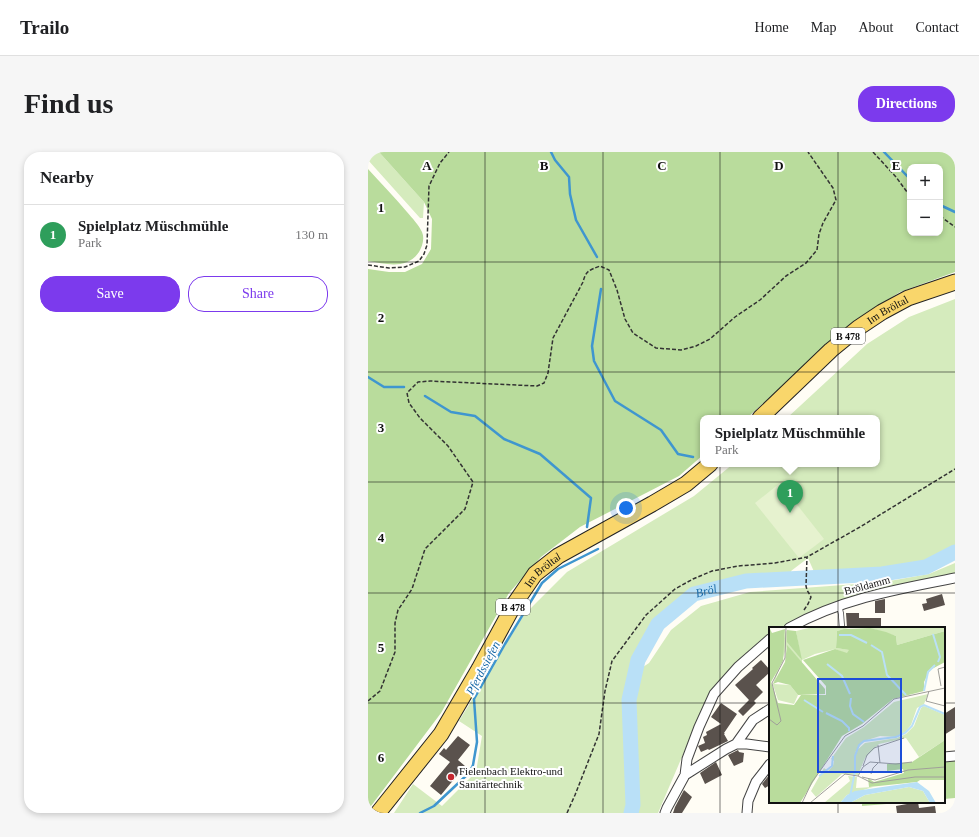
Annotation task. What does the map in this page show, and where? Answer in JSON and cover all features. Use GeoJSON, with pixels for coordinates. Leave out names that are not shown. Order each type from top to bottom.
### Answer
{"type":"FeatureCollection","features":[{"type":"Feature","properties":{"kind":"main road","name":"Im Bröltal"},"geometry":{"type":"LineString","coordinates":[[763,415],[831,350],[858,328],[882,312],[908,298],[955,282]]}},
{"type":"Feature","properties":{"kind":"main road","name":"Im Bröltal"},"geometry":{"type":"LineString","coordinates":[[378,813],[441,734],[515,603],[535,574],[558,556],[686,484],[706,467]]}},
{"type":"Feature","properties":{"kind":"street","name":"Bröldamm"},"geometry":{"type":"LineString","coordinates":[[795,626],[839,606],[882,593],[955,578]]}},
{"type":"Feature","properties":{"kind":"street"},"geometry":{"type":"LineString","coordinates":[[665,813],[685,775],[687,759],[714,694],[738,667],[769,640]]}},
{"type":"Feature","properties":{"kind":"street"},"geometry":{"type":"LineString","coordinates":[[736,744],[753,720],[769,710]]}},
{"type":"Feature","properties":{"kind":"street"},"geometry":{"type":"LineString","coordinates":[[685,775],[726,748],[736,744],[769,746]]}},
{"type":"Feature","properties":{"kind":"street"},"geometry":{"type":"LineString","coordinates":[[945,757],[955,756]]}},
{"type":"Feature","properties":{"kind":"street"},"geometry":{"type":"LineString","coordinates":[[748,813],[748,801],[753,788],[769,765]]}},
{"type":"Feature","properties":{"kind":"lane"},"geometry":{"type":"LineString","coordinates":[[839,606],[842,627]]}},
{"type":"Feature","properties":{"kind":"path"},"geometry":{"type":"LineString","coordinates":[[368,265],[389,268],[405,267],[419,261],[424,254],[427,245],[430,186],[440,163],[449,152]]}},
{"type":"Feature","properties":{"kind":"path"},"geometry":{"type":"LineString","coordinates":[[368,701],[380,691],[396,652],[394,623],[398,610],[412,589],[424,549],[465,509],[473,482],[448,446],[420,418],[409,403],[407,393],[418,382],[430,381],[537,386],[544,383],[548,372],[553,338],[583,282],[585,274],[600,266],[609,270],[617,290],[625,319],[633,332],[656,348],[681,350],[696,346],[710,338],[734,318],[760,300],[786,276],[806,263],[817,250],[819,234],[823,223],[836,200],[833,188],[808,152]]}},
{"type":"Feature","properties":{"kind":"path"},"geometry":{"type":"LineString","coordinates":[[872,152],[896,177],[907,192]]}},
{"type":"Feature","properties":{"kind":"path"},"geometry":{"type":"LineString","coordinates":[[943,218],[955,227]]}},
{"type":"Feature","properties":{"kind":"path"},"geometry":{"type":"LineString","coordinates":[[567,813],[599,734],[604,691],[612,661],[646,616],[675,589],[693,579],[712,572],[738,566],[775,563],[807,557],[860,527],[955,469]]}},
{"type":"Feature","properties":{"kind":"path"},"geometry":{"type":"LineString","coordinates":[[795,626],[811,597],[806,586],[807,557]]}},
{"type":"Feature","properties":{"kind":"green space"},"geometry":{"type":"Polygon","coordinates":[[[368,152],[379,152],[424,202],[423,218],[420,218],[368,160],[368,152]]]}},
{"type":"Feature","properties":{"kind":"green space"},"geometry":{"type":"Polygon","coordinates":[[[379,152],[955,152],[955,272],[900,292],[853,322],[750,415],[700,415],[700,458],[679,476],[580,527],[541,557],[509,593],[441,713],[368,810],[368,269],[389,272],[405,272],[422,264],[431,249],[432,219],[424,202],[379,152]]]}},
{"type":"Feature","properties":{"kind":"green space"},"geometry":{"type":"Polygon","coordinates":[[[368,169],[413,219],[422,232],[423,240],[419,252],[414,258],[402,264],[368,261],[368,169]]]}},
{"type":"Feature","properties":{"kind":"green space"},"geometry":{"type":"Polygon","coordinates":[[[955,299],[955,549],[926,564],[880,570],[815,574],[808,558],[791,571],[791,576],[747,577],[693,592],[655,621],[634,659],[628,677],[649,663],[671,630],[701,606],[750,592],[884,582],[929,574],[955,563],[955,577],[801,618],[787,627],[769,627],[769,638],[699,717],[658,813],[394,813],[413,784],[442,806],[476,772],[482,736],[459,721],[524,615],[567,572],[694,496],[729,467],[880,467],[880,415],[790,415],[867,344],[909,317],[955,299]]]}},
{"type":"Feature","properties":{"kind":"green space"},"geometry":{"type":"Polygon","coordinates":[[[780,483],[824,539],[799,558],[755,503],[780,483]]]}},
{"type":"Feature","properties":{"kind":"green space"},"geometry":{"type":"Polygon","coordinates":[[[955,753],[955,798],[945,799],[945,754],[955,753]]]}},
{"type":"Feature","properties":{"kind":"green space"},"geometry":{"type":"Polygon","coordinates":[[[862,803],[899,803],[862,806],[862,803]]]}},
{"type":"Feature","properties":{"kind":"building"},"geometry":{"type":"Polygon","coordinates":[[[942,594],[945,605],[924,611],[922,604],[927,603],[926,599],[942,594]]]}},
{"type":"Feature","properties":{"kind":"building"},"geometry":{"type":"Polygon","coordinates":[[[885,599],[885,613],[875,613],[875,601],[885,599]]]}},
{"type":"Feature","properties":{"kind":"building"},"geometry":{"type":"Polygon","coordinates":[[[846,613],[859,613],[859,618],[881,618],[881,627],[847,627],[846,613]]]}},
{"type":"Feature","properties":{"kind":"building"},"geometry":{"type":"Polygon","coordinates":[[[761,660],[769,669],[769,673],[756,685],[763,692],[754,701],[756,703],[743,716],[738,711],[749,700],[735,685],[753,669],[752,668],[761,660]]]}},
{"type":"Feature","properties":{"kind":"building"},"geometry":{"type":"Polygon","coordinates":[[[721,703],[737,714],[724,733],[728,741],[701,752],[698,746],[705,743],[703,737],[707,735],[706,732],[721,724],[711,717],[721,703]]]}},
{"type":"Feature","properties":{"kind":"building"},"geometry":{"type":"Polygon","coordinates":[[[955,707],[955,728],[945,734],[945,713],[955,707]]]}},
{"type":"Feature","properties":{"kind":"building"},"geometry":{"type":"Polygon","coordinates":[[[458,736],[470,745],[458,760],[465,766],[441,795],[430,786],[450,762],[439,754],[444,748],[446,750],[458,736]]]}},
{"type":"Feature","properties":{"kind":"building"},"geometry":{"type":"Polygon","coordinates":[[[738,750],[739,752],[744,753],[743,762],[734,766],[728,755],[738,750]]]}},
{"type":"Feature","properties":{"kind":"building"},"geometry":{"type":"Polygon","coordinates":[[[716,762],[722,775],[705,784],[700,773],[716,762]]]}},
{"type":"Feature","properties":{"kind":"building"},"geometry":{"type":"Polygon","coordinates":[[[769,775],[769,786],[765,788],[762,784],[769,775]]]}},
{"type":"Feature","properties":{"kind":"building"},"geometry":{"type":"Polygon","coordinates":[[[684,790],[692,797],[682,813],[673,813],[675,807],[684,790]]]}},
{"type":"Feature","properties":{"kind":"building"},"geometry":{"type":"Polygon","coordinates":[[[918,803],[919,808],[935,806],[936,813],[897,813],[896,806],[918,803]]]}},
{"type":"Feature","properties":{"kind":"waterway"},"geometry":{"type":"LineString","coordinates":[[551,152],[555,160],[569,177],[570,194],[576,220],[597,257]]}},
{"type":"Feature","properties":{"kind":"waterway"},"geometry":{"type":"LineString","coordinates":[[884,152],[907,176]]}},
{"type":"Feature","properties":{"kind":"waterway"},"geometry":{"type":"LineString","coordinates":[[943,206],[955,212]]}},
{"type":"Feature","properties":{"kind":"waterway"},"geometry":{"type":"LineString","coordinates":[[601,289],[592,346],[594,361],[615,401],[661,430],[678,454],[693,457]]}},
{"type":"Feature","properties":{"kind":"waterway","name":"Pferdssiefen"},"geometry":{"type":"LineString","coordinates":[[368,377],[384,387],[404,387]]}},
{"type":"Feature","properties":{"kind":"waterway","name":"Pferdssiefen"},"geometry":{"type":"LineString","coordinates":[[425,396],[451,412],[475,416],[504,439],[540,454],[591,498],[587,527]]}},
{"type":"Feature","properties":{"kind":"waterway","name":"Pferdssiefen"},"geometry":{"type":"LineString","coordinates":[[420,813],[434,806],[469,773],[473,765],[477,742],[474,699],[542,583],[558,569],[598,549]]}},
{"type":"Feature","properties":{"kind":"waterway","name":"Bröl"},"geometry":{"type":"LineString","coordinates":[[631,813],[633,805],[629,700],[638,660],[658,624],[694,594],[746,581],[882,574],[926,567],[955,552]]}},
{"type":"Feature","properties":{"kind":"place","name":"Spielplatz Müschmühle"},"geometry":{"type":"Point","coordinates":[790,513]}},
{"type":"Feature","properties":{"kind":"place","name":"Fielenbach Elektro-und Sanitärtechnik"},"geometry":{"type":"Point","coordinates":[451,777]}}]}
